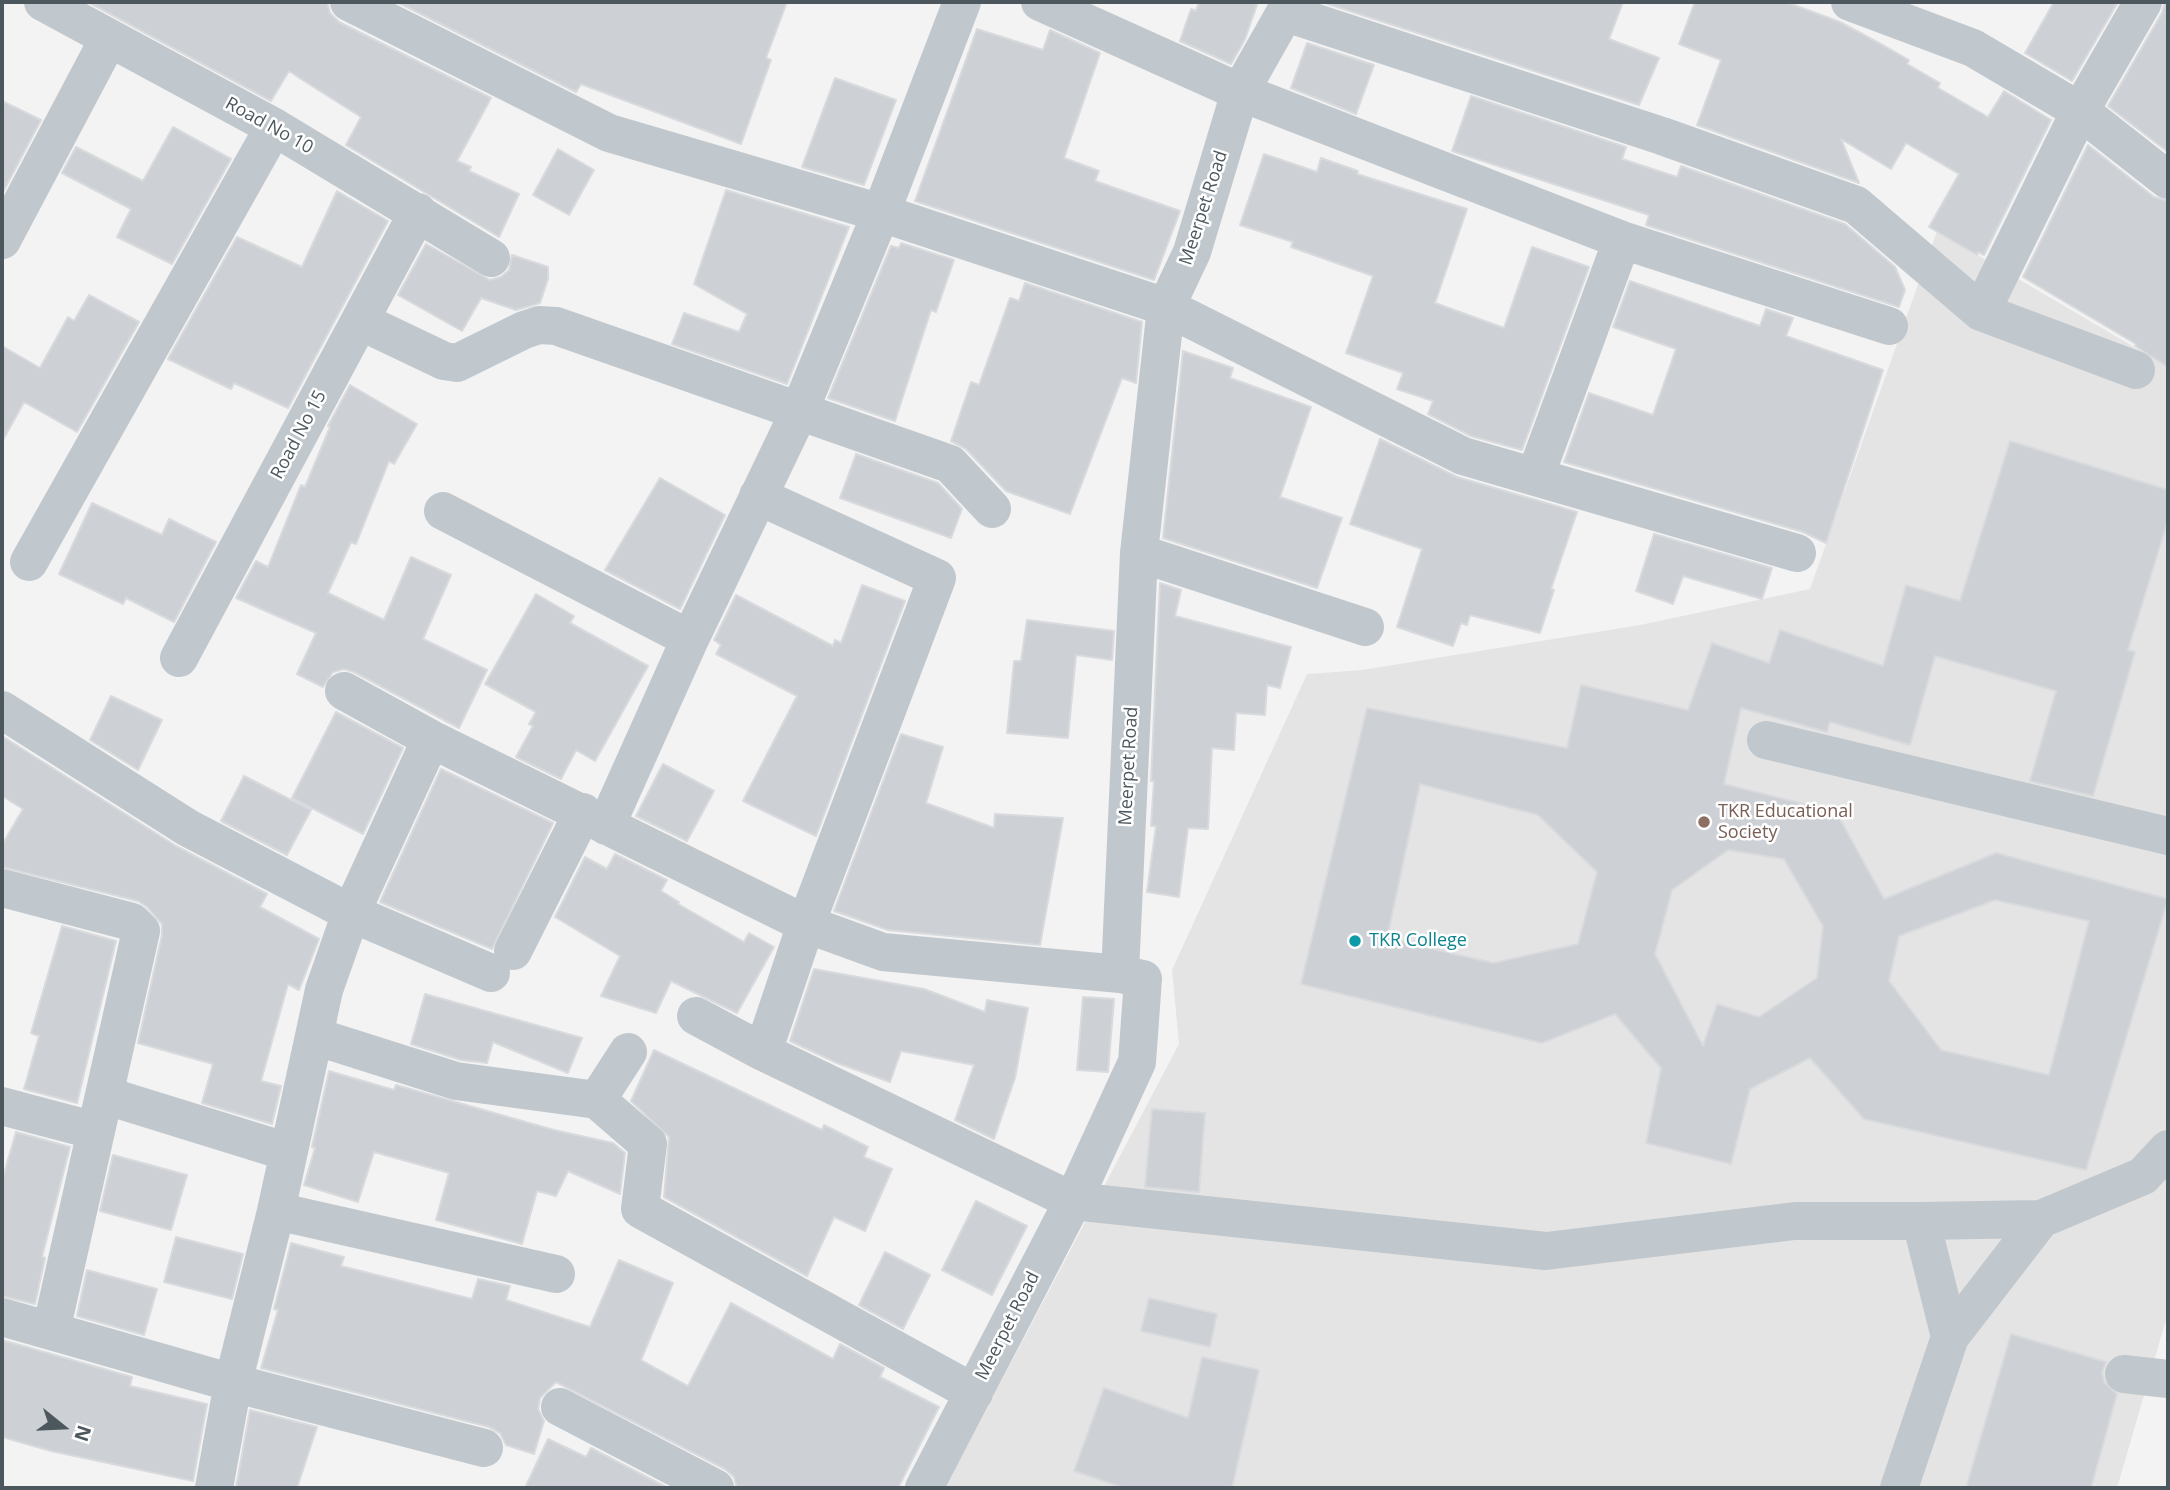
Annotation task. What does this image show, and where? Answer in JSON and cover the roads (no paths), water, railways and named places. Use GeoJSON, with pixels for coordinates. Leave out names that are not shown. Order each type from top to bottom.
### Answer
{"type":"FeatureCollection","features":[{"type":"Feature","properties":{"kind":"street","name":"Road No 10"},"geometry":{"type":"LineString","coordinates":[[43,2],[274,127],[491,258]]}},
{"type":"Feature","properties":{"kind":"street"},"geometry":{"type":"LineString","coordinates":[[349,2],[609,133],[881,213],[1166,307],[1462,456],[1797,553]]}},
{"type":"Feature","properties":{"kind":"street"},"geometry":{"type":"LineString","coordinates":[[2,710],[188,828],[351,912],[502,962],[594,819],[690,639],[799,412],[881,213],[962,2]]}},
{"type":"Feature","properties":{"kind":"street"},"geometry":{"type":"LineString","coordinates":[[1040,2],[1240,92],[1622,240],[1889,326]]}},
{"type":"Feature","properties":{"kind":"street"},"geometry":{"type":"LineString","coordinates":[[1850,2],[1973,48],[2080,111],[2168,180]]}},
{"type":"Feature","properties":{"kind":"street"},"geometry":{"type":"LineString","coordinates":[[1981,312],[2080,111],[2143,2]]}},
{"type":"Feature","properties":{"kind":"street"},"geometry":{"type":"LineString","coordinates":[[1288,8],[1856,205],[1981,312],[2136,370]]}},
{"type":"Feature","properties":{"kind":"street","name":"Meerpet Road"},"geometry":{"type":"LineString","coordinates":[[925,1488],[1073,1201],[1137,1062],[1143,979],[1120,974],[1139,553],[1166,307],[1192,251],[1240,92],[1288,8]]}},
{"type":"Feature","properties":{"kind":"street"},"geometry":{"type":"LineString","coordinates":[[2,240],[109,38]]}},
{"type":"Feature","properties":{"kind":"street"},"geometry":{"type":"LineString","coordinates":[[29,562],[274,127]]}},
{"type":"Feature","properties":{"kind":"street","name":"Road No 15"},"geometry":{"type":"LineString","coordinates":[[179,658],[418,212]]}},
{"type":"Feature","properties":{"kind":"street"},"geometry":{"type":"LineString","coordinates":[[1535,477],[1622,240]]}},
{"type":"Feature","properties":{"kind":"street"},"geometry":{"type":"LineString","coordinates":[[360,321],[443,361],[457,363],[524,330],[539,325],[556,326],[950,464],[992,509]]}},
{"type":"Feature","properties":{"kind":"street"},"geometry":{"type":"LineString","coordinates":[[758,496],[937,578],[806,924],[763,1052]]}},
{"type":"Feature","properties":{"kind":"street"},"geometry":{"type":"LineString","coordinates":[[443,510],[690,639]]}},
{"type":"Feature","properties":{"kind":"street"},"geometry":{"type":"LineString","coordinates":[[1139,553],[1364,627]]}},
{"type":"Feature","properties":{"kind":"street"},"geometry":{"type":"LineString","coordinates":[[344,691],[431,738],[806,924],[883,952],[1120,974]]}},
{"type":"Feature","properties":{"kind":"street"},"geometry":{"type":"LineString","coordinates":[[214,1488],[233,1383],[276,1211],[324,989],[351,912],[431,738]]}},
{"type":"Feature","properties":{"kind":"street"},"geometry":{"type":"LineString","coordinates":[[1766,740],[2168,836]]}},
{"type":"Feature","properties":{"kind":"street"},"geometry":{"type":"LineString","coordinates":[[2,888],[132,922],[141,930],[51,1331]]}},
{"type":"Feature","properties":{"kind":"street"},"geometry":{"type":"LineString","coordinates":[[696,1016],[763,1052],[1073,1201],[1546,1251],[1795,1221],[2041,1219],[2143,1176],[2168,1149]]}},
{"type":"Feature","properties":{"kind":"street"},"geometry":{"type":"LineString","coordinates":[[314,1036],[456,1081],[597,1100],[648,1144],[640,1209],[974,1393]]}},
{"type":"Feature","properties":{"kind":"street"},"geometry":{"type":"LineString","coordinates":[[597,1100],[628,1052]]}},
{"type":"Feature","properties":{"kind":"street"},"geometry":{"type":"LineString","coordinates":[[2,1106],[100,1113],[288,1152]]}},
{"type":"Feature","properties":{"kind":"street"},"geometry":{"type":"LineString","coordinates":[[276,1211],[556,1274]]}},
{"type":"Feature","properties":{"kind":"street"},"geometry":{"type":"LineString","coordinates":[[1899,1488],[1950,1337],[2041,1219]]}},
{"type":"Feature","properties":{"kind":"street"},"geometry":{"type":"LineString","coordinates":[[1920,1221],[1950,1337]]}},
{"type":"Feature","properties":{"kind":"street"},"geometry":{"type":"LineString","coordinates":[[2,1317],[233,1383],[484,1448]]}},
{"type":"Feature","properties":{"kind":"street"},"geometry":{"type":"LineString","coordinates":[[2124,1374],[2168,1379]]}},
{"type":"Feature","properties":{"kind":"street"},"geometry":{"type":"LineString","coordinates":[[560,1407],[715,1488]]}},
{"type":"Feature","properties":{"kind":"place","name":"TKR Educational Society"},"geometry":{"type":"Point","coordinates":[1704,822]}},
{"type":"Feature","properties":{"kind":"place","name":"TKR College"},"geometry":{"type":"Point","coordinates":[1355,941]}}]}
